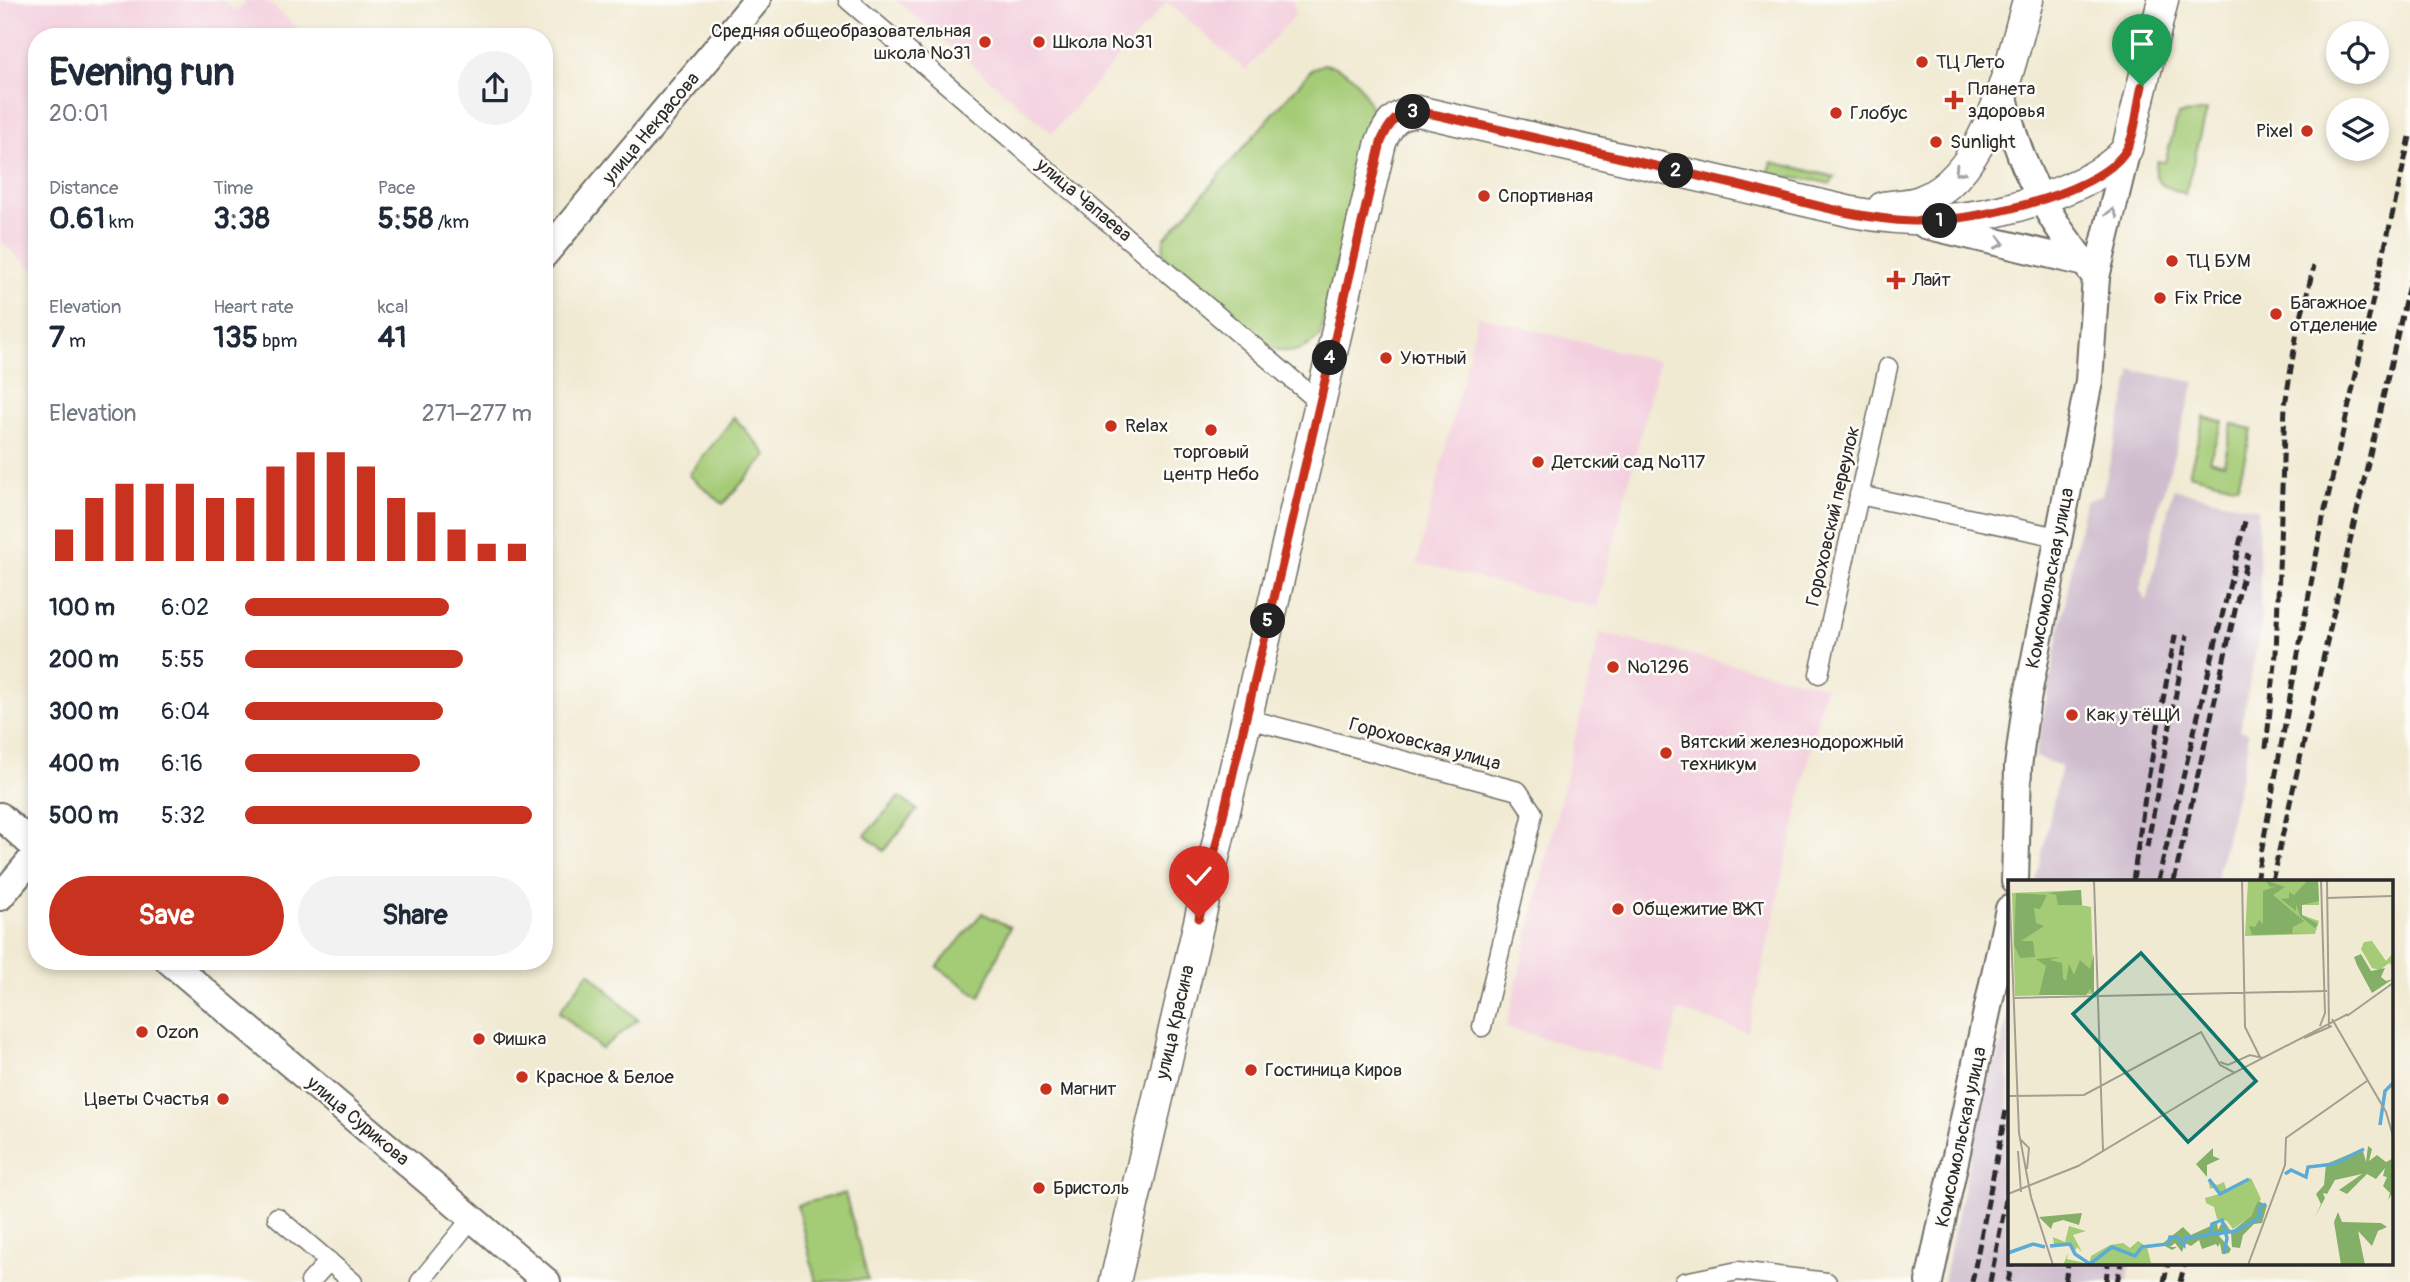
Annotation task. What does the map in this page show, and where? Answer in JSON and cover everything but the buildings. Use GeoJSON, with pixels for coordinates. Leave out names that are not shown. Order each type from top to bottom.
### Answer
{"type":"FeatureCollection","features":[{"type":"Feature","properties":{"kind":"main road","name":"улица Некрасова"},"geometry":{"type":"LineString","coordinates":[[553,245],[757,0]]}},
{"type":"Feature","properties":{"kind":"main road"},"geometry":{"type":"LineString","coordinates":[[1852,212],[1921,201],[1939,190],[1960,171],[1976,149],[2003,91],[2028,0]]}},
{"type":"Feature","properties":{"kind":"main road","name":"Комсомольская улица"},"geometry":{"type":"LineString","coordinates":[[2015,880],[2018,767],[2026,705],[2089,381],[2091,270],[2127,149],[2163,0]]}},
{"type":"Feature","properties":{"kind":"main road"},"geometry":{"type":"LineString","coordinates":[[2003,91],[2012,139],[2041,199],[2091,270]]}},
{"type":"Feature","properties":{"kind":"main road","name":"улица Красина"},"geometry":{"type":"LineString","coordinates":[[1115,1282],[1319,402],[1381,142],[1389,124],[1399,114],[1418,111],[1852,212]]}},
{"type":"Feature","properties":{"kind":"main road"},"geometry":{"type":"LineString","coordinates":[[1910,221],[1970,219],[2041,199],[2091,178],[2119,159],[2127,149]]}},
{"type":"Feature","properties":{"kind":"main road"},"geometry":{"type":"LineString","coordinates":[[1852,212],[1910,221],[2091,270]]}},
{"type":"Feature","properties":{"kind":"main road"},"geometry":{"type":"LineString","coordinates":[[0,816],[28,842]]}},
{"type":"Feature","properties":{"kind":"main road"},"geometry":{"type":"LineString","coordinates":[[0,897],[28,862]]}},
{"type":"Feature","properties":{"kind":"main road","name":"Комсомольская улица"},"geometry":{"type":"LineString","coordinates":[[1928,1282],[2008,914]]}},
{"type":"Feature","properties":{"kind":"main road","name":"улица Сурикова"},"geometry":{"type":"LineString","coordinates":[[180,970],[547,1282]]}},
{"type":"Feature","properties":{"kind":"street","name":"улица Чапаева"},"geometry":{"type":"LineString","coordinates":[[848,0],[1319,402]]}},
{"type":"Feature","properties":{"kind":"street","name":"Гороховский переулок"},"geometry":{"type":"LineString","coordinates":[[1819,674],[1888,367]]}},
{"type":"Feature","properties":{"kind":"street"},"geometry":{"type":"LineString","coordinates":[[1859,495],[2058,537]]}},
{"type":"Feature","properties":{"kind":"street","name":"Гороховская улица"},"geometry":{"type":"LineString","coordinates":[[1245,718],[1518,791],[1533,813],[1482,1027]]}},
{"type":"Feature","properties":{"kind":"street"},"geometry":{"type":"LineString","coordinates":[[277,1217],[354,1282]]}},
{"type":"Feature","properties":{"kind":"street"},"geometry":{"type":"LineString","coordinates":[[420,1282],[472,1218]]}},
{"type":"Feature","properties":{"kind":"street"},"geometry":{"type":"LineString","coordinates":[[310,1282],[329,1261]]}},
{"type":"Feature","properties":{"kind":"street"},"geometry":{"type":"LineString","coordinates":[[1684,1282],[1738,1271],[1827,1282]]}},
{"type":"Feature","properties":{"kind":"shaded area"},"geometry":{"type":"Polygon","coordinates":[[[0,0],[222,0],[237,12],[246,0],[266,0],[299,28],[28,28],[28,264],[0,241],[0,0]]]}},
{"type":"Feature","properties":{"kind":"shaded area","name":"Школа №31"},"geometry":{"type":"Polygon","coordinates":[[[896,0],[1292,0],[1296,14],[1246,70],[1167,2],[1052,133],[896,0]]]}},
{"type":"Feature","properties":{"kind":"shaded area","name":"Детский сад №117"},"geometry":{"type":"Polygon","coordinates":[[[1478,316],[1659,361],[1597,608],[1417,563],[1478,316]]]}},
{"type":"Feature","properties":{"kind":"shaded area"},"geometry":{"type":"Polygon","coordinates":[[[2132,370],[2195,382],[2155,520],[2140,590],[2147,602],[2173,489],[2258,509],[2261,627],[2240,730],[2248,732],[2248,746],[2216,880],[2036,880],[2061,766],[2035,757],[2085,501],[2102,495],[2132,370]]]}},
{"type":"Feature","properties":{"kind":"shaded area"},"geometry":{"type":"Polygon","coordinates":[[[1600,633],[1825,686],[1748,1032],[1679,1011],[1663,1071],[1506,1028],[1600,633]]]}},
{"type":"Feature","properties":{"kind":"shaded area"},"geometry":{"type":"Polygon","coordinates":[[[2008,1012],[2008,1264],[2131,1264],[2127,1282],[1943,1282],[1990,1065],[1998,1060],[2008,1012]]]}},
{"type":"Feature","properties":{"kind":"green space"},"geometry":{"type":"Polygon","coordinates":[[[1324,64],[1342,70],[1356,80],[1372,112],[1320,337],[1302,349],[1284,351],[1270,347],[1168,261],[1163,252],[1164,239],[1312,69],[1324,64]]]}},
{"type":"Feature","properties":{"kind":"green space"},"geometry":{"type":"Polygon","coordinates":[[[2207,111],[2185,194],[2161,184],[2156,176],[2157,161],[2165,162],[2178,115],[2207,111]]]}},
{"type":"Feature","properties":{"kind":"green space"},"geometry":{"type":"Polygon","coordinates":[[[1772,162],[1835,177],[1830,184],[1768,174],[1772,162]]]}},
{"type":"Feature","properties":{"kind":"green space"},"geometry":{"type":"Polygon","coordinates":[[[734,417],[767,455],[723,504],[689,475],[734,417]]]}},
{"type":"Feature","properties":{"kind":"green space"},"geometry":{"type":"Polygon","coordinates":[[[2204,417],[2223,422],[2209,460],[2224,464],[2232,424],[2252,429],[2238,486],[2189,474],[2204,417]]]}},
{"type":"Feature","properties":{"kind":"green space"},"geometry":{"type":"Polygon","coordinates":[[[899,797],[917,810],[884,851],[865,835],[899,797]]]}},
{"type":"Feature","properties":{"kind":"green space"},"geometry":{"type":"Polygon","coordinates":[[[982,913],[1010,927],[980,997],[937,967],[982,913]]]}},
{"type":"Feature","properties":{"kind":"green space"},"geometry":{"type":"Polygon","coordinates":[[[589,972],[638,1020],[601,1049],[559,1012],[589,972]]]}},
{"type":"Feature","properties":{"kind":"green space"},"geometry":{"type":"Polygon","coordinates":[[[845,1193],[868,1279],[816,1282],[797,1205],[845,1193]]]}},
{"type":"Feature","properties":{"kind":"railway"},"geometry":{"type":"LineString","coordinates":[[2256,880],[2323,519],[2410,137]]}},
{"type":"Feature","properties":{"kind":"railway"},"geometry":{"type":"LineString","coordinates":[[2266,748],[2276,654],[2285,405],[2297,332],[2314,266]]}},
{"type":"Feature","properties":{"kind":"railway"},"geometry":{"type":"LineString","coordinates":[[2272,880],[2410,280]]}},
{"type":"Feature","properties":{"kind":"railway"},"geometry":{"type":"LineString","coordinates":[[2158,880],[2246,517]]}},
{"type":"Feature","properties":{"kind":"railway"},"geometry":{"type":"LineString","coordinates":[[2174,880],[2248,553]]}},
{"type":"Feature","properties":{"kind":"railway"},"geometry":{"type":"LineString","coordinates":[[2133,880],[2146,790],[2176,631]]}},
{"type":"Feature","properties":{"kind":"railway"},"geometry":{"type":"LineString","coordinates":[[2147,847],[2187,635]]}},
{"type":"Feature","properties":{"kind":"railway"},"geometry":{"type":"LineString","coordinates":[[1972,1282],[2006,1111]]}},
{"type":"Feature","properties":{"kind":"railway"},"geometry":{"type":"LineString","coordinates":[[1990,1282],[2008,1189]]}},
{"type":"Feature","properties":{"kind":"railway"},"geometry":{"type":"LineString","coordinates":[[2008,1282],[2012,1264]]}},
{"type":"Feature","properties":{"kind":"railway"},"geometry":{"type":"LineString","coordinates":[[2065,1282],[2068,1264]]}},
{"type":"Feature","properties":{"kind":"railway"},"geometry":{"type":"LineString","coordinates":[[2106,1282],[2108,1264]]}},
{"type":"Feature","properties":{"kind":"railway"},"geometry":{"type":"LineString","coordinates":[[2117,1282],[2121,1264]]}},
{"type":"Feature","properties":{"kind":"railway"},"geometry":{"type":"LineString","coordinates":[[2164,1282],[2168,1264]]}},
{"type":"Feature","properties":{"kind":"railway"},"geometry":{"type":"LineString","coordinates":[[2180,1282],[2185,1264]]}},
{"type":"Feature","properties":{"kind":"place","name":"Средняя общеобразовательная школа №31"},"geometry":{"type":"Point","coordinates":[985,42]}},
{"type":"Feature","properties":{"kind":"place","name":"Школа №31"},"geometry":{"type":"Point","coordinates":[1039,42]}},
{"type":"Feature","properties":{"kind":"place","name":"ТЦ Лето"},"geometry":{"type":"Point","coordinates":[1922,62]}},
{"type":"Feature","properties":{"kind":"place","name":"Планета здоровья"},"geometry":{"type":"Point","coordinates":[1954,100]}},
{"type":"Feature","properties":{"kind":"place","name":"Глобус"},"geometry":{"type":"Point","coordinates":[1836,113]}},
{"type":"Feature","properties":{"kind":"place","name":"Pixel"},"geometry":{"type":"Point","coordinates":[2307,131]}},
{"type":"Feature","properties":{"kind":"place","name":"Sunlight"},"geometry":{"type":"Point","coordinates":[1936,142]}},
{"type":"Feature","properties":{"kind":"place","name":"Спортивная"},"geometry":{"type":"Point","coordinates":[1484,196]}},
{"type":"Feature","properties":{"kind":"place","name":"ТЦ БУМ"},"geometry":{"type":"Point","coordinates":[2172,261]}},
{"type":"Feature","properties":{"kind":"place","name":"Лайт"},"geometry":{"type":"Point","coordinates":[1896,280]}},
{"type":"Feature","properties":{"kind":"place","name":"Fix Price"},"geometry":{"type":"Point","coordinates":[2160,298]}},
{"type":"Feature","properties":{"kind":"place","name":"Багажное отделение"},"geometry":{"type":"Point","coordinates":[2276,314]}},
{"type":"Feature","properties":{"kind":"place","name":"Уютный"},"geometry":{"type":"Point","coordinates":[1386,358]}},
{"type":"Feature","properties":{"kind":"place","name":"Relax"},"geometry":{"type":"Point","coordinates":[1111,426]}},
{"type":"Feature","properties":{"kind":"place","name":"торговый центр Небо"},"geometry":{"type":"Point","coordinates":[1211,430]}},
{"type":"Feature","properties":{"kind":"place","name":"Детский сад №117"},"geometry":{"type":"Point","coordinates":[1538,462]}},
{"type":"Feature","properties":{"kind":"place","name":"№1296"},"geometry":{"type":"Point","coordinates":[1613,667]}},
{"type":"Feature","properties":{"kind":"place","name":"Как у тёЩИ"},"geometry":{"type":"Point","coordinates":[2072,715]}},
{"type":"Feature","properties":{"kind":"place","name":"Вятский железнодорожный техникум"},"geometry":{"type":"Point","coordinates":[1666,753]}},
{"type":"Feature","properties":{"kind":"place","name":"Общежитие ВЖТ"},"geometry":{"type":"Point","coordinates":[1618,909]}},
{"type":"Feature","properties":{"kind":"place","name":"Ozon"},"geometry":{"type":"Point","coordinates":[142,1032]}},
{"type":"Feature","properties":{"kind":"place","name":"Фишка"},"geometry":{"type":"Point","coordinates":[479,1039]}},
{"type":"Feature","properties":{"kind":"place","name":"Гостиница Киров"},"geometry":{"type":"Point","coordinates":[1251,1070]}},
{"type":"Feature","properties":{"kind":"place","name":"Красное & Белое"},"geometry":{"type":"Point","coordinates":[522,1077]}},
{"type":"Feature","properties":{"kind":"place","name":"Магнит"},"geometry":{"type":"Point","coordinates":[1046,1089]}},
{"type":"Feature","properties":{"kind":"place","name":"Цветы Счастья"},"geometry":{"type":"Point","coordinates":[223,1099]}},
{"type":"Feature","properties":{"kind":"place","name":"Бристоль"},"geometry":{"type":"Point","coordinates":[1039,1188]}},
{"type":"Feature","properties":{"kind":"route"},"geometry":{"type":"LineString","coordinates":[[1199,918],[1381,142],[1389,124],[1399,114],[1418,111],[1852,212],[1890,219],[1929,221],[1989,215],[2069,188],[2110,166],[2127,149],[2142,86]]}}]}
